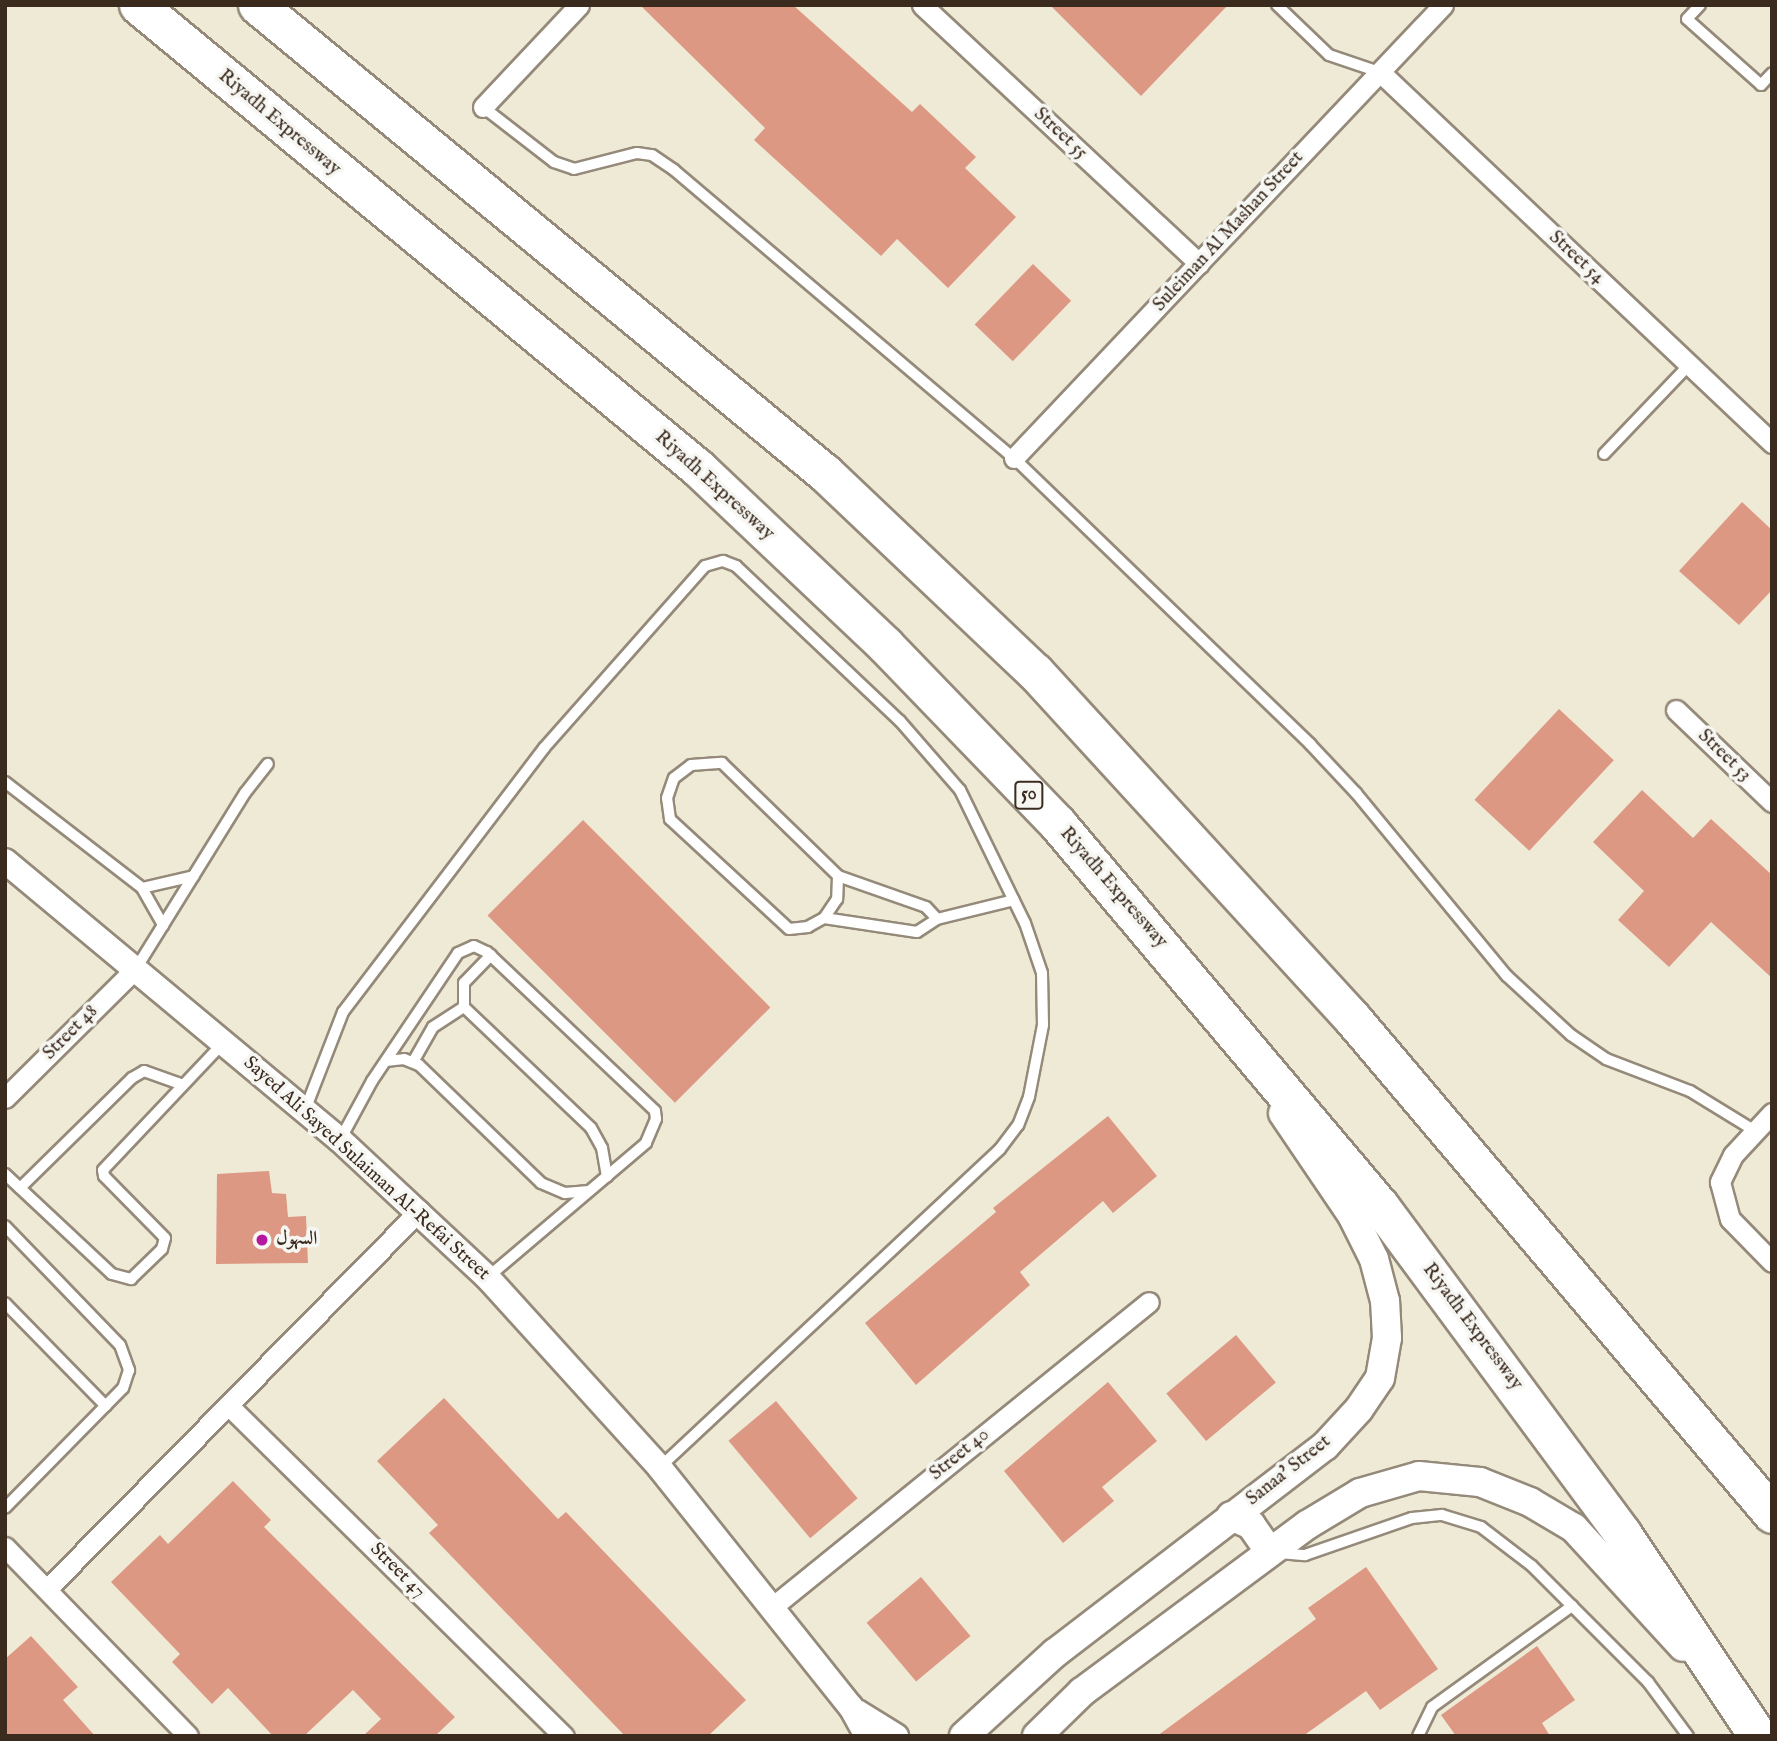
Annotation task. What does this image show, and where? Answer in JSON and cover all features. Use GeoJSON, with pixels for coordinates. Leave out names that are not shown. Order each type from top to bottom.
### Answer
{"type":"FeatureCollection","features":[{"type":"Feature","properties":{"kind":"highway","name":"Riyadh Expressway"},"geometry":{"type":"LineString","coordinates":[[138,5],[698,468],[885,645],[1057,823],[1191,977],[1380,1206],[1517,1387],[1622,1533],[1748,1723]]}},
{"type":"Feature","properties":{"kind":"highway"},"geometry":{"type":"LineString","coordinates":[[257,5],[825,473],[1035,673],[1352,1018],[1772,1514]]}},
{"type":"Feature","properties":{"kind":"main road"},"geometry":{"type":"LineString","coordinates":[[272,5],[367,94]]}},
{"type":"Feature","properties":{"kind":"main road","name":"Sanaa' Street"},"geometry":{"type":"LineString","coordinates":[[964,1736],[1055,1653],[1325,1446],[1359,1409],[1380,1378],[1387,1338],[1385,1301],[1374,1259],[1352,1215],[1191,977]]}},
{"type":"Feature","properties":{"kind":"main road"},"geometry":{"type":"LineString","coordinates":[[1037,1736],[1082,1692],[1269,1551],[1360,1493],[1419,1476],[1480,1482],[1530,1502],[1574,1528],[1748,1723]]}},
{"type":"Feature","properties":{"kind":"main road"},"geometry":{"type":"LineString","coordinates":[[1231,1516],[1251,1525],[1269,1551]]}},
{"type":"Feature","properties":{"kind":"street"},"geometry":{"type":"LineString","coordinates":[[483,107],[579,5]]}},
{"type":"Feature","properties":{"kind":"street","name":"Street 55"},"geometry":{"type":"LineString","coordinates":[[922,5],[1199,263]]}},
{"type":"Feature","properties":{"kind":"street","name":"Suleiman Al Mashan Street"},"geometry":{"type":"LineString","coordinates":[[1014,458],[1443,5]]}},
{"type":"Feature","properties":{"kind":"street","name":"Street 54"},"geometry":{"type":"LineString","coordinates":[[1380,72],[1772,443]]}},
{"type":"Feature","properties":{"kind":"street","name":"Street 53"},"geometry":{"type":"LineString","coordinates":[[1676,710],[1772,802]]}},
{"type":"Feature","properties":{"kind":"street","name":"Sayed Ali Sayed Sulaiman Al-Refai Street"},"geometry":{"type":"LineString","coordinates":[[5,861],[137,967],[340,1140],[488,1278],[660,1468],[851,1707],[867,1736]]}},
{"type":"Feature","properties":{"kind":"street","name":"Street 48"},"geometry":{"type":"LineString","coordinates":[[5,1098],[137,967]]}},
{"type":"Feature","properties":{"kind":"street"},"geometry":{"type":"LineString","coordinates":[[1772,1113],[1725,1167],[1720,1194],[1739,1231],[1772,1262]]}},
{"type":"Feature","properties":{"kind":"street"},"geometry":{"type":"LineString","coordinates":[[49,1587],[230,1407],[419,1211]]}},
{"type":"Feature","properties":{"kind":"street","name":"Street 40"},"geometry":{"type":"LineString","coordinates":[[771,1608],[1149,1302]]}},
{"type":"Feature","properties":{"kind":"street","name":"Street 47"},"geometry":{"type":"LineString","coordinates":[[230,1407],[564,1736]]}},
{"type":"Feature","properties":{"kind":"street"},"geometry":{"type":"LineString","coordinates":[[1687,1416],[1772,1488]]}},
{"type":"Feature","properties":{"kind":"street"},"geometry":{"type":"LineString","coordinates":[[5,1547],[49,1587],[188,1736]]}},
{"type":"Feature","properties":{"kind":"street","name":"Sayed Ali Sayed Sulaiman Al-Refai Street"},"geometry":{"type":"LineString","coordinates":[[851,1707],[896,1736]]}},
{"type":"Feature","properties":{"kind":"lane"},"geometry":{"type":"LineString","coordinates":[[1277,5],[1329,55],[1380,72]]}},
{"type":"Feature","properties":{"kind":"lane"},"geometry":{"type":"LineString","coordinates":[[1700,5],[1688,19],[1761,85],[1772,74]]}},
{"type":"Feature","properties":{"kind":"lane"},"geometry":{"type":"LineString","coordinates":[[483,107],[554,162],[574,169],[638,153],[652,155],[1014,458],[1310,744],[1356,793],[1507,976],[1571,1035],[1606,1059],[1690,1091],[1755,1131]]}},
{"type":"Feature","properties":{"kind":"lane"},"geometry":{"type":"LineString","coordinates":[[1604,454],[1689,365]]}},
{"type":"Feature","properties":{"kind":"lane"},"geometry":{"type":"LineString","coordinates":[[305,1111],[343,1012],[544,748],[705,566],[723,561],[736,566],[900,721],[960,790],[1014,900],[1042,973],[1043,1025],[1029,1097],[1018,1125],[1000,1149],[660,1468]]}},
{"type":"Feature","properties":{"kind":"lane"},"geometry":{"type":"LineString","coordinates":[[137,967],[245,793],[268,764]]}},
{"type":"Feature","properties":{"kind":"lane"},"geometry":{"type":"LineString","coordinates":[[838,876],[837,899],[824,918],[808,928],[789,929],[670,819],[667,798],[674,778],[691,765],[722,764],[838,876],[926,907],[937,919]]}},
{"type":"Feature","properties":{"kind":"lane"},"geometry":{"type":"LineString","coordinates":[[5,782],[142,888],[163,925]]}},
{"type":"Feature","properties":{"kind":"lane"},"geometry":{"type":"LineString","coordinates":[[142,888],[194,876]]}},
{"type":"Feature","properties":{"kind":"lane"},"geometry":{"type":"LineString","coordinates":[[824,918],[917,932],[937,919],[1014,900]]}},
{"type":"Feature","properties":{"kind":"lane"},"geometry":{"type":"LineString","coordinates":[[340,1140],[386,1061],[458,953],[474,946],[491,955],[655,1111],[654,1128],[646,1143],[488,1278]]}},
{"type":"Feature","properties":{"kind":"lane"},"geometry":{"type":"LineString","coordinates":[[491,955],[464,983],[464,1007],[591,1128],[602,1148],[607,1177]]}},
{"type":"Feature","properties":{"kind":"lane"},"geometry":{"type":"LineString","coordinates":[[413,1062],[433,1027],[464,1007]]}},
{"type":"Feature","properties":{"kind":"lane"},"geometry":{"type":"LineString","coordinates":[[5,1174],[112,1273],[131,1279],[162,1249],[165,1238],[103,1170],[224,1042]]}},
{"type":"Feature","properties":{"kind":"lane"},"geometry":{"type":"LineString","coordinates":[[386,1061],[413,1062],[541,1183],[565,1193],[591,1191]]}},
{"type":"Feature","properties":{"kind":"lane"},"geometry":{"type":"LineString","coordinates":[[20,1188],[132,1078],[144,1071],[183,1085]]}},
{"type":"Feature","properties":{"kind":"lane"},"geometry":{"type":"LineString","coordinates":[[5,1226],[126,1352],[128,1379],[106,1406],[5,1508]]}},
{"type":"Feature","properties":{"kind":"lane"},"geometry":{"type":"LineString","coordinates":[[5,1303],[106,1406]]}},
{"type":"Feature","properties":{"kind":"lane"},"geometry":{"type":"LineString","coordinates":[[1269,1551],[1305,1555],[1384,1525],[1442,1515],[1481,1527],[1504,1541],[1648,1682],[1688,1736]]}},
{"type":"Feature","properties":{"kind":"lane"},"geometry":{"type":"LineString","coordinates":[[1418,1736],[1432,1707],[1572,1606]]}},
{"type":"Feature","properties":{"kind":"building"},"geometry":{"type":"Polygon","coordinates":[[[640,5],[793,5],[912,112],[920,104],[976,157],[965,168],[1016,217],[948,288],[897,239],[881,256],[754,140],[765,128],[640,5]]]}},
{"type":"Feature","properties":{"kind":"building"},"geometry":{"type":"Polygon","coordinates":[[[1050,5],[1228,5],[1141,96],[1050,5]]]}},
{"type":"Feature","properties":{"kind":"building"},"geometry":{"type":"Polygon","coordinates":[[[1033,264],[1071,301],[1013,361],[975,324],[1033,264]]]}},
{"type":"Feature","properties":{"kind":"building"},"geometry":{"type":"Polygon","coordinates":[[[1742,502],[1772,530],[1772,590],[1739,625],[1679,571],[1742,502]]]}},
{"type":"Feature","properties":{"kind":"building"},"geometry":{"type":"Polygon","coordinates":[[[1559,709],[1614,760],[1529,851],[1474,800],[1559,709]]]}},
{"type":"Feature","properties":{"kind":"building"},"geometry":{"type":"Polygon","coordinates":[[[1642,790],[1693,838],[1711,819],[1772,875],[1772,978],[1711,922],[1669,967],[1618,920],[1644,891],[1593,842],[1642,790]]]}},
{"type":"Feature","properties":{"kind":"building"},"geometry":{"type":"Polygon","coordinates":[[[583,820],[770,1007],[675,1103],[488,915],[583,820]]]}},
{"type":"Feature","properties":{"kind":"building"},"geometry":{"type":"Polygon","coordinates":[[[1108,1116],[1157,1176],[1113,1213],[1103,1201],[1020,1272],[1030,1285],[916,1385],[865,1323],[996,1212],[993,1208],[1108,1116]]]}},
{"type":"Feature","properties":{"kind":"building","name":"السهول"},"geometry":{"type":"Polygon","coordinates":[[[269,1171],[272,1193],[286,1194],[288,1217],[306,1216],[308,1263],[216,1264],[217,1174],[269,1171]]]}},
{"type":"Feature","properties":{"kind":"building"},"geometry":{"type":"Polygon","coordinates":[[[1236,1335],[1276,1382],[1206,1441],[1166,1393],[1236,1335]]]}},
{"type":"Feature","properties":{"kind":"building"},"geometry":{"type":"Polygon","coordinates":[[[1108,1382],[1157,1441],[1102,1487],[1114,1501],[1063,1543],[1004,1471],[1108,1382]]]}},
{"type":"Feature","properties":{"kind":"building"},"geometry":{"type":"Polygon","coordinates":[[[444,1398],[558,1519],[566,1512],[746,1700],[708,1736],[625,1736],[429,1533],[438,1525],[377,1461],[444,1398]]]}},
{"type":"Feature","properties":{"kind":"building"},"geometry":{"type":"Polygon","coordinates":[[[776,1401],[858,1498],[810,1538],[729,1441],[776,1401]]]}},
{"type":"Feature","properties":{"kind":"building"},"geometry":{"type":"Polygon","coordinates":[[[233,1481],[271,1520],[264,1527],[455,1717],[435,1736],[363,1736],[381,1719],[353,1690],[304,1736],[273,1736],[228,1688],[212,1704],[172,1662],[180,1654],[111,1582],[160,1535],[168,1544],[233,1481]]]}},
{"type":"Feature","properties":{"kind":"building"},"geometry":{"type":"Polygon","coordinates":[[[1366,1567],[1438,1669],[1380,1710],[1366,1691],[1303,1736],[1157,1736],[1316,1619],[1308,1608],[1366,1567]]]}},
{"type":"Feature","properties":{"kind":"building"},"geometry":{"type":"Polygon","coordinates":[[[921,1577],[970,1636],[916,1682],[867,1623],[921,1577]]]}},
{"type":"Feature","properties":{"kind":"building"},"geometry":{"type":"Polygon","coordinates":[[[31,1636],[78,1687],[63,1700],[95,1736],[5,1736],[5,1659],[31,1636]]]}},
{"type":"Feature","properties":{"kind":"building"},"geometry":{"type":"Polygon","coordinates":[[[1537,1646],[1575,1700],[1542,1723],[1550,1736],[1456,1736],[1441,1715],[1537,1646]]]}},
{"type":"Feature","properties":{"kind":"place","name":"السهول"},"geometry":{"type":"Point","coordinates":[262,1240]}}]}
